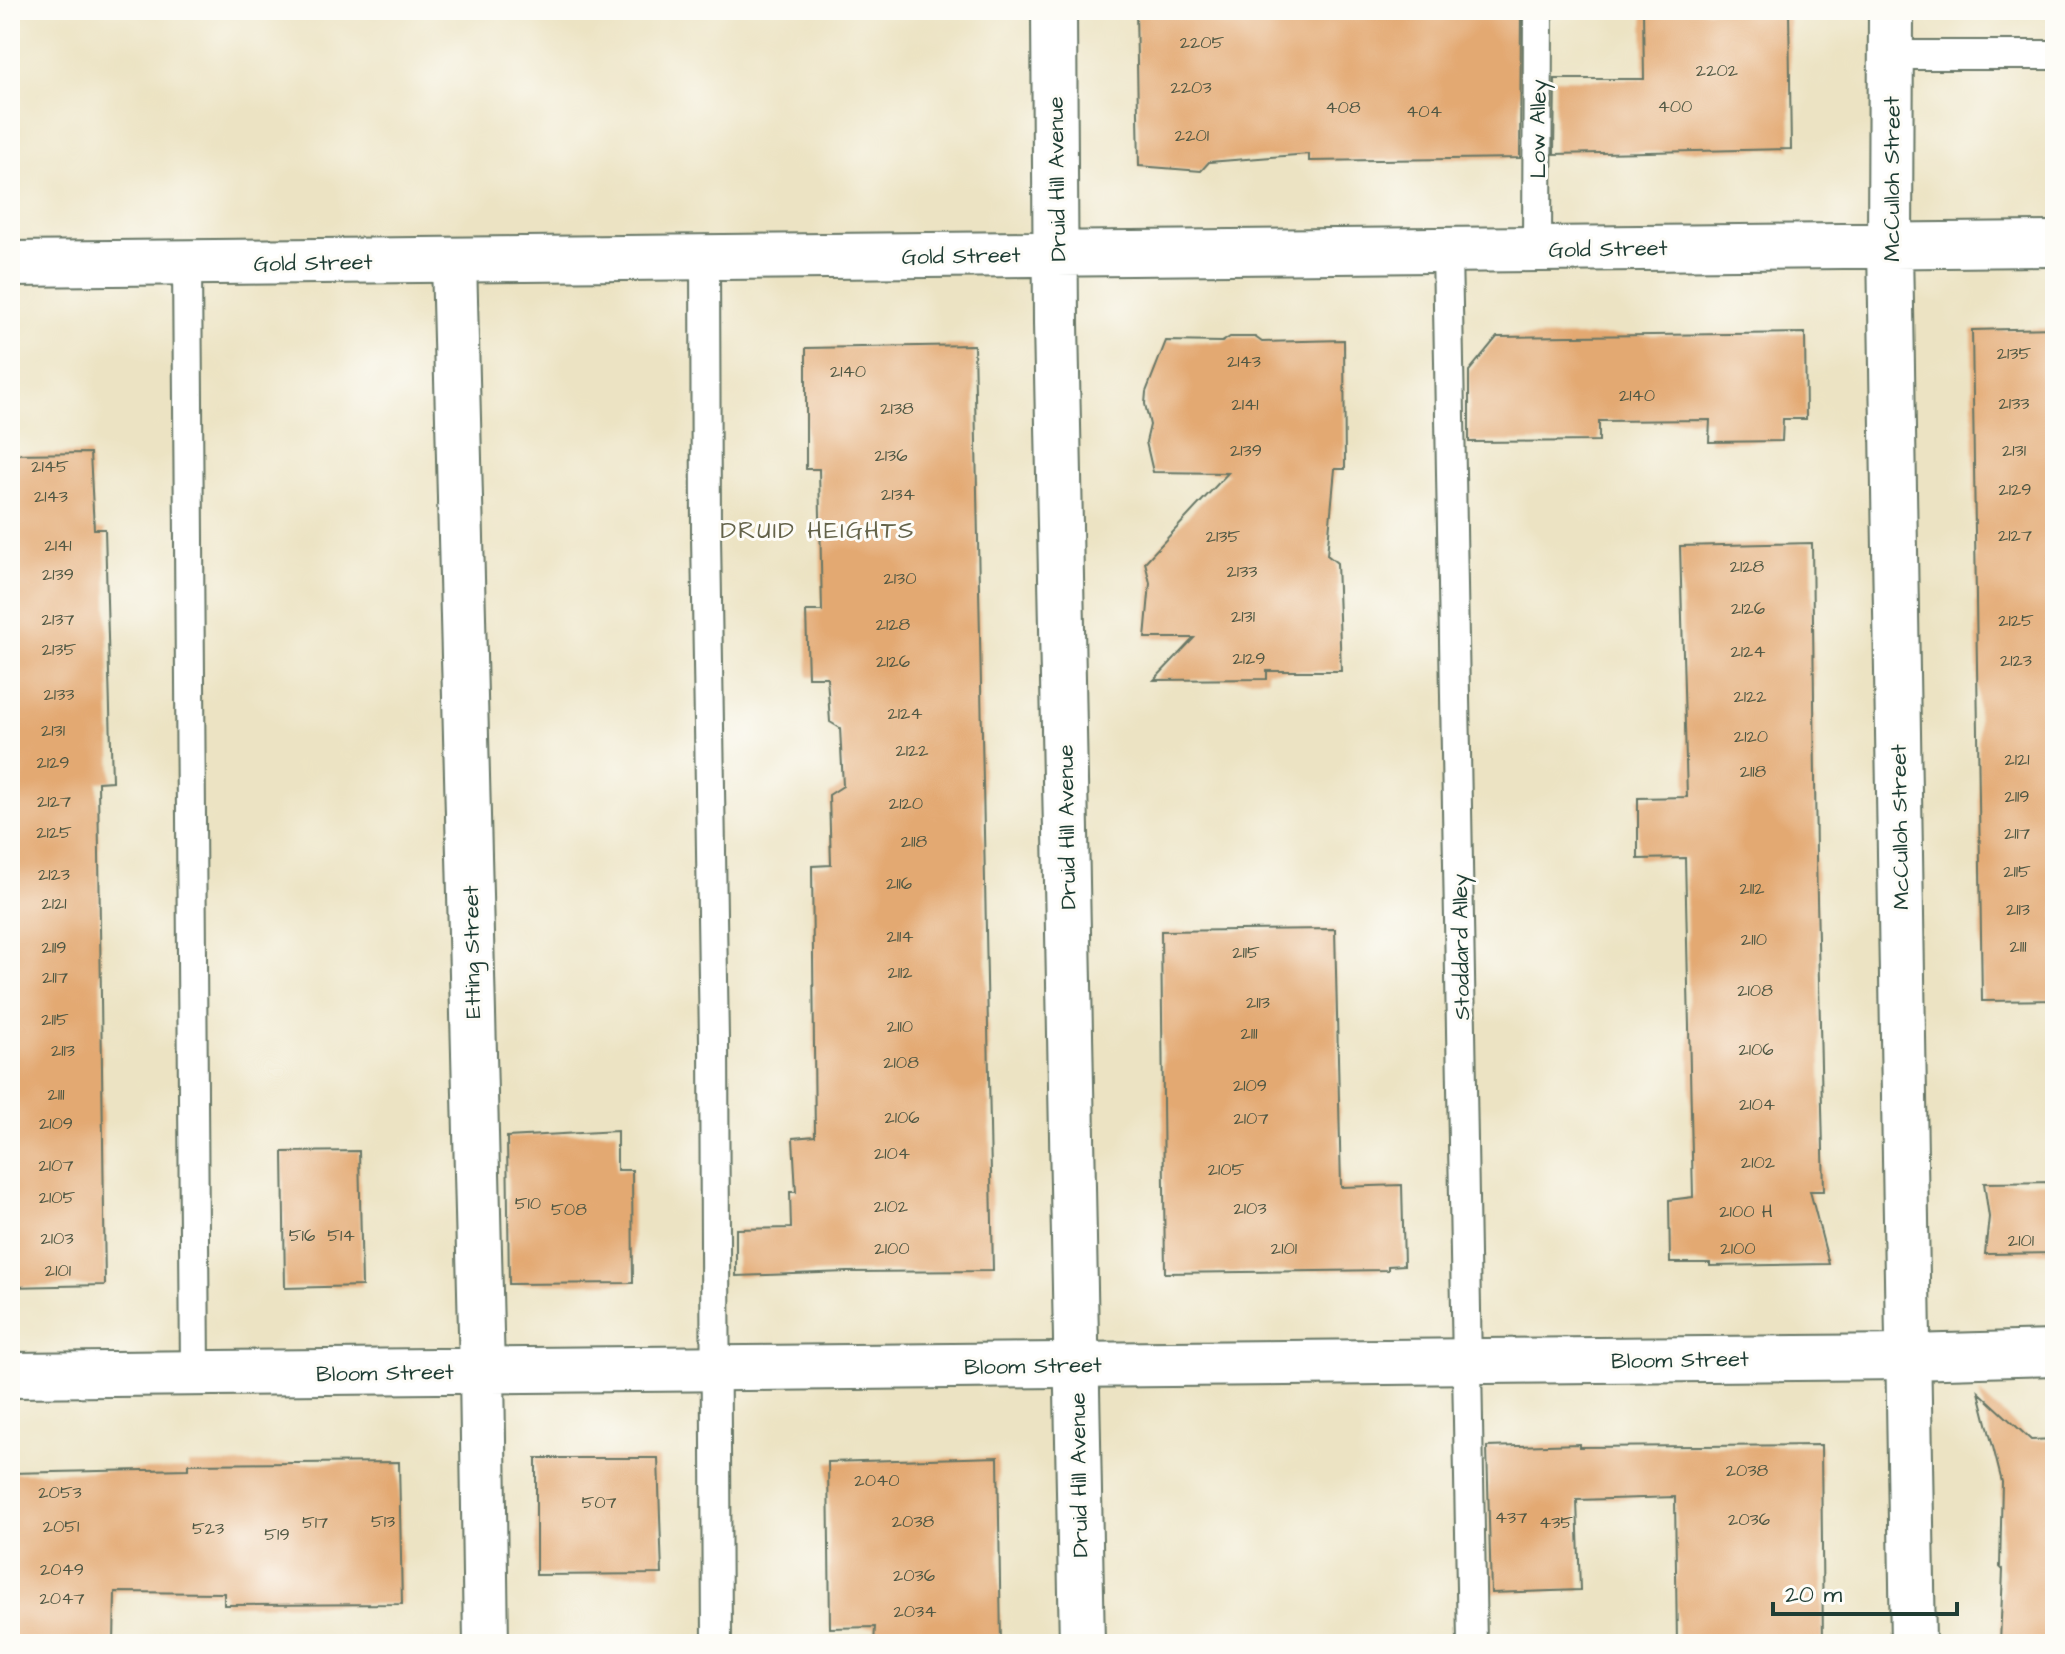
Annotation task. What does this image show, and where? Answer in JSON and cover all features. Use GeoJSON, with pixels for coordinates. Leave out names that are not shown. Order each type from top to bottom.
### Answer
{"type":"FeatureCollection","features":[{"type":"Feature","properties":{"kind":"street","name":"Druid Hill Avenue"},"geometry":{"type":"LineString","coordinates":[[1054,10],[1082,1644]]}},
{"type":"Feature","properties":{"kind":"street","name":"McCulloh Street"},"geometry":{"type":"LineString","coordinates":[[1891,10],[1890,246],[1913,1644]]}},
{"type":"Feature","properties":{"kind":"street","name":"Gold Street"},"geometry":{"type":"LineString","coordinates":[[10,264],[2055,244]]}},
{"type":"Feature","properties":{"kind":"street","name":"Etting Street"},"geometry":{"type":"LineString","coordinates":[[454,260],[486,1644]]}},
{"type":"Feature","properties":{"kind":"street","name":"Bloom Street"},"geometry":{"type":"LineString","coordinates":[[10,1375],[1909,1357],[2055,1353]]}},
{"type":"Feature","properties":{"kind":"lane","name":"Low Alley"},"geometry":{"type":"LineString","coordinates":[[1537,249],[1538,10]]}},
{"type":"Feature","properties":{"kind":"lane"},"geometry":{"type":"LineString","coordinates":[[1892,55],[2055,55]]}},
{"type":"Feature","properties":{"kind":"lane","name":"Stoddard Alley"},"geometry":{"type":"LineString","coordinates":[[1447,250],[1472,1644]]}},
{"type":"Feature","properties":{"kind":"lane"},"geometry":{"type":"LineString","coordinates":[[705,258],[717,1644]]}},
{"type":"Feature","properties":{"kind":"lane"},"geometry":{"type":"LineString","coordinates":[[187,263],[195,1374]]}},
{"type":"Feature","properties":{"kind":"building"},"geometry":{"type":"Polygon","coordinates":[[[1136,10],[1521,10],[1520,158],[1309,161],[1309,154],[1209,162],[1201,171],[1139,166],[1136,10]]]}},
{"type":"Feature","properties":{"kind":"building"},"geometry":{"type":"Polygon","coordinates":[[[1643,10],[1789,10],[1791,149],[1554,154],[1555,79],[1644,79],[1643,10]]]}},
{"type":"Feature","properties":{"kind":"building"},"geometry":{"type":"Polygon","coordinates":[[[2055,328],[2055,1000],[1982,1001],[1972,330],[2055,328]]]}},
{"type":"Feature","properties":{"kind":"building"},"geometry":{"type":"Polygon","coordinates":[[[1805,333],[1806,419],[1783,419],[1782,441],[1709,442],[1710,420],[1599,421],[1599,441],[1469,442],[1469,371],[1497,337],[1805,333]]]}},
{"type":"Feature","properties":{"kind":"building"},"geometry":{"type":"Polygon","coordinates":[[[1230,337],[1255,337],[1262,342],[1344,340],[1345,469],[1335,469],[1327,555],[1337,563],[1341,671],[1267,671],[1267,679],[1154,680],[1194,638],[1145,638],[1150,583],[1145,562],[1228,473],[1153,472],[1146,442],[1150,425],[1145,404],[1146,392],[1166,341],[1222,342],[1230,337]]]}},
{"type":"Feature","properties":{"kind":"building"},"geometry":{"type":"Polygon","coordinates":[[[974,345],[993,1271],[736,1276],[736,1229],[791,1228],[790,1192],[796,1192],[793,1138],[815,1136],[812,866],[831,865],[829,795],[843,786],[840,728],[830,722],[827,677],[808,677],[806,611],[822,611],[819,469],[806,469],[806,348],[974,345]]]}},
{"type":"Feature","properties":{"kind":"building"},"geometry":{"type":"Polygon","coordinates":[[[90,453],[94,529],[105,529],[112,781],[98,782],[105,1285],[10,1287],[10,454],[90,453]]]}},
{"type":"Feature","properties":{"kind":"building"},"geometry":{"type":"Polygon","coordinates":[[[1812,543],[1824,1191],[1810,1191],[1829,1264],[1710,1266],[1710,1263],[1670,1263],[1669,1200],[1693,1197],[1685,858],[1638,859],[1638,798],[1687,797],[1680,546],[1812,543]]]}},
{"type":"Feature","properties":{"kind":"building"},"geometry":{"type":"Polygon","coordinates":[[[1335,929],[1341,1187],[1402,1185],[1404,1265],[1388,1266],[1388,1270],[1165,1273],[1161,931],[1335,929]]]}},
{"type":"Feature","properties":{"kind":"building"},"geometry":{"type":"Polygon","coordinates":[[[617,1131],[617,1170],[632,1170],[633,1283],[509,1284],[507,1137],[617,1131]]]}},
{"type":"Feature","properties":{"kind":"building"},"geometry":{"type":"Polygon","coordinates":[[[359,1151],[362,1286],[285,1288],[283,1152],[359,1151]]]}},
{"type":"Feature","properties":{"kind":"building"},"geometry":{"type":"Polygon","coordinates":[[[2055,1182],[2055,1253],[1985,1254],[1989,1217],[1984,1183],[2055,1182]]]}},
{"type":"Feature","properties":{"kind":"building"},"geometry":{"type":"Polygon","coordinates":[[[1979,1392],[2031,1440],[2055,1439],[2055,1644],[2000,1644],[2002,1482],[1979,1392]]]}},
{"type":"Feature","properties":{"kind":"building"},"geometry":{"type":"Polygon","coordinates":[[[1579,1444],[1579,1447],[1821,1445],[1823,1644],[1677,1644],[1675,1497],[1577,1500],[1580,1590],[1491,1593],[1487,1447],[1579,1444]]]}},
{"type":"Feature","properties":{"kind":"building"},"geometry":{"type":"Polygon","coordinates":[[[998,1457],[1001,1644],[874,1644],[875,1627],[830,1628],[828,1462],[998,1457]]]}},
{"type":"Feature","properties":{"kind":"building"},"geometry":{"type":"Polygon","coordinates":[[[536,1458],[658,1458],[662,1574],[536,1575],[536,1458]]]}},
{"type":"Feature","properties":{"kind":"building"},"geometry":{"type":"Polygon","coordinates":[[[399,1462],[402,1604],[224,1605],[224,1593],[115,1592],[114,1644],[10,1644],[10,1473],[188,1469],[188,1464],[399,1462]]]}},
{"type":"Feature","properties":{"kind":"district","name":"DRUID HEIGHTS"},"geometry":{"type":"Point","coordinates":[818,530]}}]}
